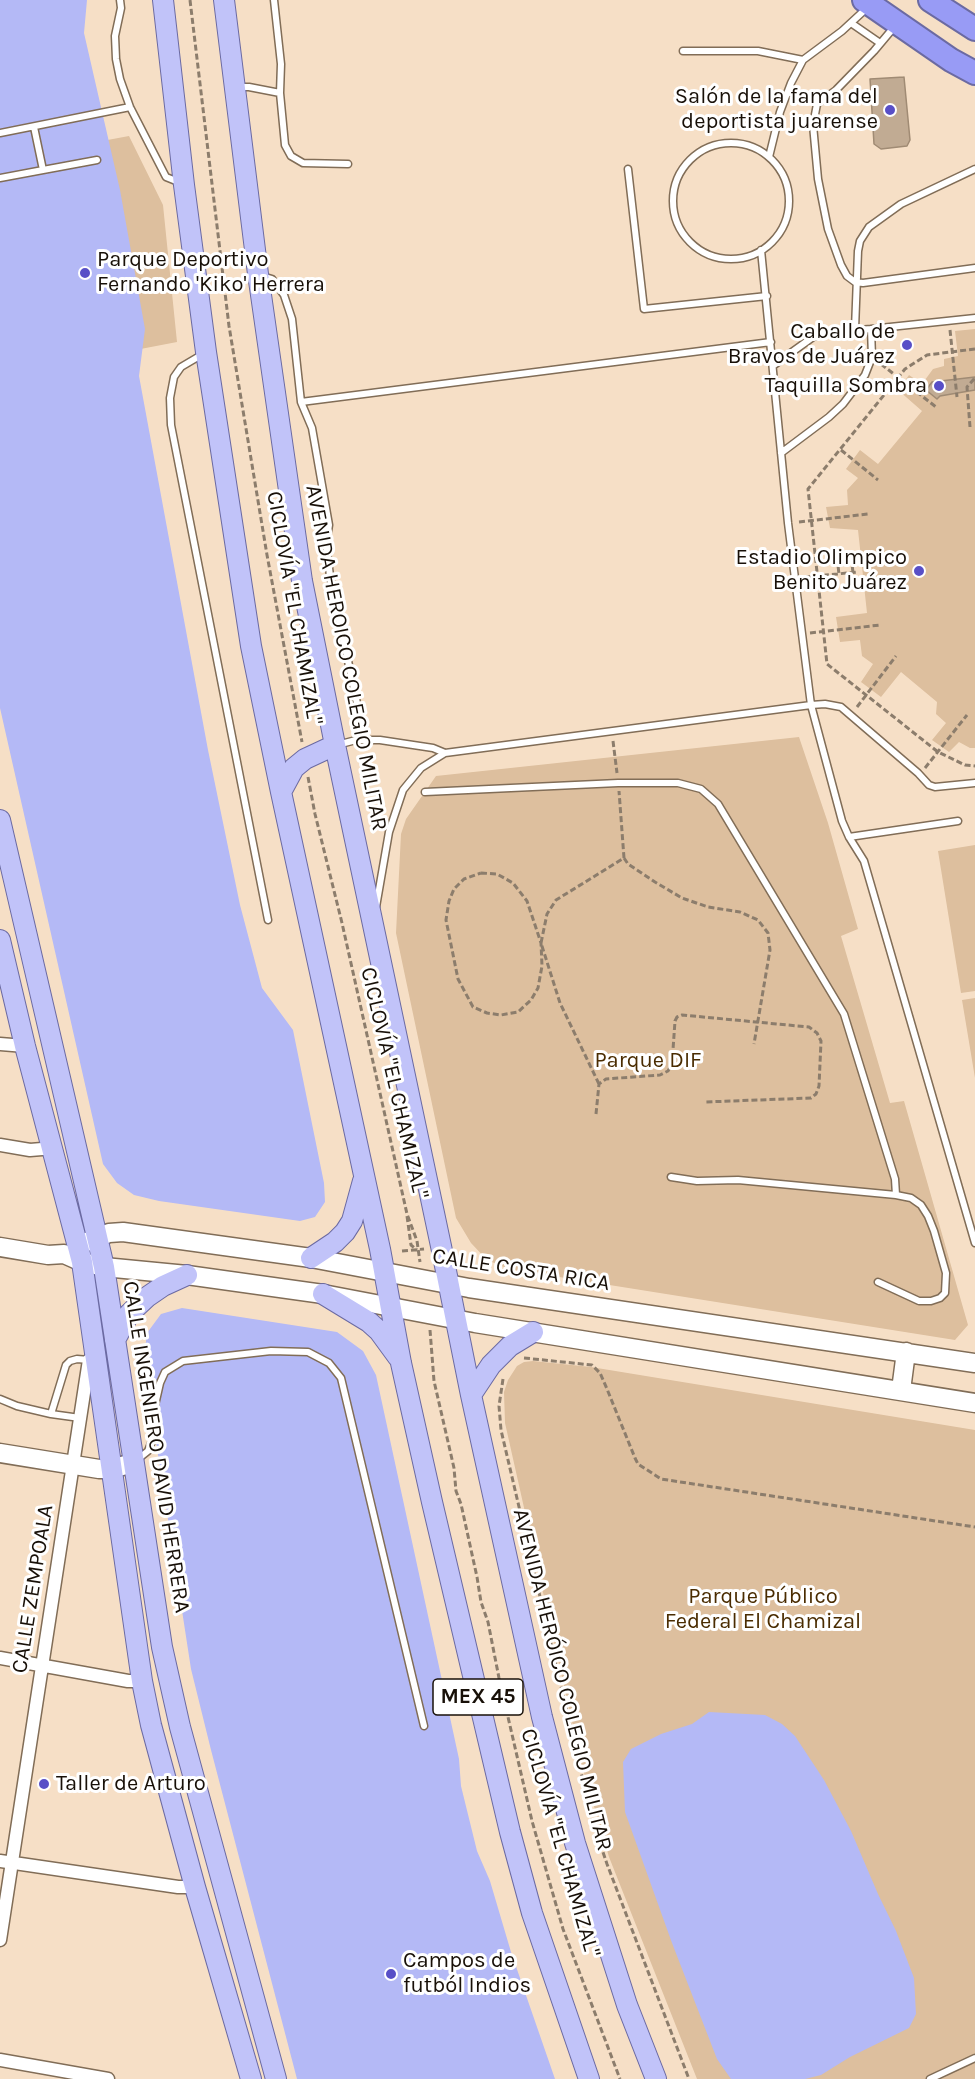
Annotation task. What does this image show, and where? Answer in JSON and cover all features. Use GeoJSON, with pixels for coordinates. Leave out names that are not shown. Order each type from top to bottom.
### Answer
{"type":"FeatureCollection","features":[{"type":"Feature","properties":{"kind":"highway"},"geometry":{"type":"LineString","coordinates":[[930,0],[975,29]]}},
{"type":"Feature","properties":{"kind":"highway"},"geometry":{"type":"LineString","coordinates":[[867,2],[951,60],[975,73]]}},
{"type":"Feature","properties":{"kind":"main road"},"geometry":{"type":"LineString","coordinates":[[163,0],[206,352],[251,646],[391,1308]]}},
{"type":"Feature","properties":{"kind":"main road","name":"AVENIDA HEROICO COLEGIO MILITAR"},"geometry":{"type":"LineString","coordinates":[[224,0],[258,274],[302,581],[455,1319]]}},
{"type":"Feature","properties":{"kind":"main road"},"geometry":{"type":"LineString","coordinates":[[281,792],[294,768],[305,759],[335,745]]}},
{"type":"Feature","properties":{"kind":"main road","name":"CALLE INGENIERO DAVID HERRERA"},"geometry":{"type":"LineString","coordinates":[[0,820],[104,1267],[162,1647],[180,1727],[276,2079]]}},
{"type":"Feature","properties":{"kind":"main road","name":"CALLE INGENIERO DAVID HERRERA"},"geometry":{"type":"LineString","coordinates":[[0,940],[54,1148],[75,1254],[111,1469],[142,1681],[151,1725],[195,1887],[252,2079]]}},
{"type":"Feature","properties":{"kind":"main road"},"geometry":{"type":"LineString","coordinates":[[311,1258],[335,1242],[352,1221],[364,1175]]}},
{"type":"Feature","properties":{"kind":"main road","name":"CALLE COSTA RICA"},"geometry":{"type":"LineString","coordinates":[[75,1254],[97,1237],[123,1232],[311,1258],[448,1284],[975,1363]]}},
{"type":"Feature","properties":{"kind":"main road","name":"CALLE COSTA RICA"},"geometry":{"type":"LineString","coordinates":[[0,1247],[48,1255],[75,1254],[104,1267],[187,1275],[323,1294],[533,1332],[975,1402]]}},
{"type":"Feature","properties":{"kind":"main road"},"geometry":{"type":"LineString","coordinates":[[115,1340],[129,1314],[147,1296],[187,1275]]}},
{"type":"Feature","properties":{"kind":"main road"},"geometry":{"type":"LineString","coordinates":[[323,1294],[369,1322],[401,1363]]}},
{"type":"Feature","properties":{"kind":"main road","name":"MEX 45"},"geometry":{"type":"LineString","coordinates":[[391,1308],[432,1502],[510,1832],[532,1913],[589,2079]]}},
{"type":"Feature","properties":{"kind":"main road","name":"AVENIDA HERÓICO COLEGIO MILITAR"},"geometry":{"type":"LineString","coordinates":[[455,1319],[542,1717],[575,1843],[627,2005],[657,2075]]}},
{"type":"Feature","properties":{"kind":"main road"},"geometry":{"type":"LineString","coordinates":[[471,1395],[491,1365],[510,1346],[533,1332]]}},
{"type":"Feature","properties":{"kind":"main road"},"geometry":{"type":"LineString","coordinates":[[901,1390],[906,1352]]}},
{"type":"Feature","properties":{"kind":"main road"},"geometry":{"type":"LineString","coordinates":[[0,1454],[73,1466],[111,1469],[133,1463]]}},
{"type":"Feature","properties":{"kind":"street"},"geometry":{"type":"LineString","coordinates":[[0,1044],[26,1046]]}},
{"type":"Feature","properties":{"kind":"street"},"geometry":{"type":"LineString","coordinates":[[0,1145],[30,1150],[54,1148]]}},
{"type":"Feature","properties":{"kind":"street","name":"CALLE ZEMPOALA"},"geometry":{"type":"LineString","coordinates":[[0,1940],[5,1862],[43,1666],[80,1418],[93,1358]]}},
{"type":"Feature","properties":{"kind":"street"},"geometry":{"type":"LineString","coordinates":[[0,1658],[128,1681],[142,1681]]}},
{"type":"Feature","properties":{"kind":"street"},"geometry":{"type":"LineString","coordinates":[[5,1862],[178,1887],[195,1887]]}},
{"type":"Feature","properties":{"kind":"street"},"geometry":{"type":"LineString","coordinates":[[0,2060],[108,2079]]}},
{"type":"Feature","properties":{"kind":"lane"},"geometry":{"type":"LineString","coordinates":[[120,0],[121,8],[115,36],[120,79],[130,107],[166,177],[184,185]]}},
{"type":"Feature","properties":{"kind":"lane"},"geometry":{"type":"LineString","coordinates":[[121,8],[126,0]]}},
{"type":"Feature","properties":{"kind":"lane"},"geometry":{"type":"LineString","coordinates":[[274,0],[281,64],[280,93],[285,145],[291,156],[303,163],[348,164]]}},
{"type":"Feature","properties":{"kind":"lane"},"geometry":{"type":"LineString","coordinates":[[769,157],[780,112],[803,60],[851,23],[867,2]]}},
{"type":"Feature","properties":{"kind":"lane"},"geometry":{"type":"LineString","coordinates":[[851,23],[880,43]]}},
{"type":"Feature","properties":{"kind":"lane"},"geometry":{"type":"LineString","coordinates":[[898,23],[836,90],[817,104],[813,125],[818,179],[828,229],[841,265],[847,276],[855,282],[863,283],[975,268]]}},
{"type":"Feature","properties":{"kind":"lane"},"geometry":{"type":"LineString","coordinates":[[683,51],[758,51],[803,60]]}},
{"type":"Feature","properties":{"kind":"lane"},"geometry":{"type":"LineString","coordinates":[[235,87],[249,87],[280,93]]}},
{"type":"Feature","properties":{"kind":"lane"},"geometry":{"type":"LineString","coordinates":[[0,133],[130,107]]}},
{"type":"Feature","properties":{"kind":"lane"},"geometry":{"type":"LineString","coordinates":[[34,127],[43,170]]}},
{"type":"Feature","properties":{"kind":"lane"},"geometry":{"type":"LineString","coordinates":[[724,144],[748,145],[769,157],[784,176],[788,188],[789,206],[785,223],[779,234],[762,250],[739,258],[715,257],[694,245],[682,231],[675,214],[674,203],[678,179],[688,164],[701,152],[724,144]]}},
{"type":"Feature","properties":{"kind":"lane"},"geometry":{"type":"LineString","coordinates":[[0,178],[98,160]]}},
{"type":"Feature","properties":{"kind":"lane"},"geometry":{"type":"LineString","coordinates":[[855,329],[855,282],[860,241],[870,227],[901,204],[975,169]]}},
{"type":"Feature","properties":{"kind":"lane"},"geometry":{"type":"LineString","coordinates":[[628,170],[644,309],[767,296]]}},
{"type":"Feature","properties":{"kind":"lane"},"geometry":{"type":"LineString","coordinates":[[762,250],[788,524],[811,705],[842,821],[864,861],[975,1243]]}},
{"type":"Feature","properties":{"kind":"lane"},"geometry":{"type":"LineString","coordinates":[[258,274],[272,279],[284,295],[292,319],[301,402],[312,428],[328,525],[326,543],[330,576],[365,741]]}},
{"type":"Feature","properties":{"kind":"lane"},"geometry":{"type":"LineString","coordinates":[[774,365],[813,337],[832,332],[975,318]]}},
{"type":"Feature","properties":{"kind":"lane"},"geometry":{"type":"LineString","coordinates":[[781,453],[843,404],[865,375],[872,357],[871,329]]}},
{"type":"Feature","properties":{"kind":"lane"},"geometry":{"type":"LineString","coordinates":[[301,402],[771,342]]}},
{"type":"Feature","properties":{"kind":"lane"},"geometry":{"type":"LineString","coordinates":[[206,352],[181,367],[174,377],[170,398],[171,425],[268,920]]}},
{"type":"Feature","properties":{"kind":"lane"},"geometry":{"type":"LineString","coordinates":[[373,922],[388,838],[400,797],[421,768],[445,753],[811,705],[834,705],[852,715],[918,773],[924,782],[935,786],[975,783]]}},
{"type":"Feature","properties":{"kind":"lane"},"geometry":{"type":"LineString","coordinates":[[335,745],[356,740],[380,740],[433,748],[445,753]]}},
{"type":"Feature","properties":{"kind":"lane"},"geometry":{"type":"LineString","coordinates":[[425,792],[618,783],[678,783],[701,789],[718,804],[844,1014],[896,1179],[896,1195]]}},
{"type":"Feature","properties":{"kind":"lane"},"geometry":{"type":"LineString","coordinates":[[849,837],[958,821]]}},
{"type":"Feature","properties":{"kind":"lane"},"geometry":{"type":"LineString","coordinates":[[671,1177],[697,1181],[738,1180],[911,1198],[921,1205],[928,1216],[946,1273],[945,1293],[932,1301],[909,1298],[878,1282]]}},
{"type":"Feature","properties":{"kind":"lane"},"geometry":{"type":"LineString","coordinates":[[133,1463],[148,1451],[152,1441],[154,1405],[165,1372],[183,1361],[271,1351],[308,1352],[329,1363],[341,1378],[424,1726]]}},
{"type":"Feature","properties":{"kind":"lane"},"geometry":{"type":"LineString","coordinates":[[51,1414],[66,1365],[77,1359],[93,1358]]}},
{"type":"Feature","properties":{"kind":"lane"},"geometry":{"type":"LineString","coordinates":[[0,1399],[51,1414],[80,1418]]}},
{"type":"Feature","properties":{"kind":"lane"},"geometry":{"type":"LineString","coordinates":[[930,2079],[975,2058]]}},
{"type":"Feature","properties":{"kind":"path","name":"CICLOVÍA \"EL CHAMIZAL\""},"geometry":{"type":"LineString","coordinates":[[189,0],[229,326],[267,555],[315,814],[407,1214],[417,1241],[419,1258]]}},
{"type":"Feature","properties":{"kind":"path"},"geometry":{"type":"LineString","coordinates":[[949,321],[957,397]]}},
{"type":"Feature","properties":{"kind":"path"},"geometry":{"type":"LineString","coordinates":[[975,349],[927,355],[905,369],[808,489],[826,664],[938,752],[965,765],[975,766]]}},
{"type":"Feature","properties":{"kind":"path"},"geometry":{"type":"LineString","coordinates":[[872,357],[936,407]]}},
{"type":"Feature","properties":{"kind":"path"},"geometry":{"type":"LineString","coordinates":[[970,427],[967,387],[975,378]]}},
{"type":"Feature","properties":{"kind":"path"},"geometry":{"type":"LineString","coordinates":[[841,450],[878,480]]}},
{"type":"Feature","properties":{"kind":"path"},"geometry":{"type":"LineString","coordinates":[[788,524],[868,514]]}},
{"type":"Feature","properties":{"kind":"path"},"geometry":{"type":"LineString","coordinates":[[836,549],[839,574]]}},
{"type":"Feature","properties":{"kind":"path"},"geometry":{"type":"LineString","coordinates":[[858,563],[852,564],[855,572],[854,582],[860,580]]}},
{"type":"Feature","properties":{"kind":"path"},"geometry":{"type":"LineString","coordinates":[[795,578],[855,572]]}},
{"type":"Feature","properties":{"kind":"path"},"geometry":{"type":"LineString","coordinates":[[802,634],[880,625]]}},
{"type":"Feature","properties":{"kind":"path"},"geometry":{"type":"LineString","coordinates":[[852,715],[896,656]]}},
{"type":"Feature","properties":{"kind":"path"},"geometry":{"type":"LineString","coordinates":[[918,773],[929,765],[967,716]]}},
{"type":"Feature","properties":{"kind":"path"},"geometry":{"type":"LineString","coordinates":[[611,730],[624,858],[628,864],[682,898],[708,907],[740,912],[758,920],[768,933],[770,950],[754,1044]]}},
{"type":"Feature","properties":{"kind":"path"},"geometry":{"type":"LineString","coordinates":[[596,1114],[599,1084],[560,1003],[541,943],[528,901],[513,883],[497,874],[480,873],[464,879],[454,889],[449,902],[447,920],[458,979],[474,1007],[487,1013],[501,1015],[518,1012],[531,1000],[538,988],[542,966],[541,943],[547,914],[556,900],[624,858]]}},
{"type":"Feature","properties":{"kind":"path"},"geometry":{"type":"LineString","coordinates":[[599,1084],[606,1079],[660,1075],[668,1071],[672,1064],[675,1021],[682,1015],[809,1027],[817,1033],[820,1041],[819,1086],[816,1094],[811,1098],[705,1102]]}},
{"type":"Feature","properties":{"kind":"path"},"geometry":{"type":"LineString","coordinates":[[402,1251],[427,1248]]}},
{"type":"Feature","properties":{"kind":"path","name":"CICLOVÍA \"EL CHAMIZAL\""},"geometry":{"type":"LineString","coordinates":[[430,1330],[434,1382],[454,1468],[456,1491],[461,1504],[481,1602],[488,1622],[532,1821],[563,1929],[620,2079]]}},
{"type":"Feature","properties":{"kind":"path"},"geometry":{"type":"LineString","coordinates":[[520,1360],[525,1357],[592,1365],[600,1373],[638,1464],[661,1479],[975,1527]]}},
{"type":"Feature","properties":{"kind":"path"},"geometry":{"type":"LineString","coordinates":[[508,1371],[503,1380],[499,1406],[501,1430],[594,1823],[607,1864],[689,2079]]}},
{"type":"Feature","properties":{"kind":"green space","name":"Parque Deportivo Fernando 'Kiko' Herrera"},"geometry":{"type":"Polygon","coordinates":[[[129,136],[163,205],[177,342],[0,376],[0,160],[129,136]]]}},
{"type":"Feature","properties":{"kind":"green space","name":"Estadio Olimpico Benito Juárez"},"geometry":{"type":"Polygon","coordinates":[[[975,329],[975,748],[959,742],[949,752],[932,740],[946,723],[936,714],[937,702],[901,672],[881,697],[861,682],[873,664],[862,656],[860,640],[840,642],[836,617],[867,613],[858,530],[830,528],[826,507],[848,505],[847,490],[858,478],[846,469],[860,450],[878,464],[922,411],[898,390],[909,375],[922,384],[933,369],[944,366],[944,359],[958,356],[955,331],[975,329]]]}},
{"type":"Feature","properties":{"kind":"green space","name":"Parque DIF"},"geometry":{"type":"Polygon","coordinates":[[[799,737],[828,823],[858,929],[841,936],[890,1103],[904,1101],[968,1325],[955,1340],[509,1269],[487,1260],[471,1243],[456,1218],[396,933],[401,834],[406,819],[436,776],[799,737]]]}},
{"type":"Feature","properties":{"kind":"green space"},"geometry":{"type":"Polygon","coordinates":[[[975,845],[975,991],[961,993],[938,851],[975,845]]]}},
{"type":"Feature","properties":{"kind":"green space"},"geometry":{"type":"Polygon","coordinates":[[[975,998],[975,1078],[962,1000],[975,998]]]}},
{"type":"Feature","properties":{"kind":"green space","name":"Parque Público Federal El Chamizal"},"geometry":{"type":"Polygon","coordinates":[[[533,1361],[591,1367],[975,1430],[975,2079],[697,2079],[609,1857],[582,1766],[505,1423],[504,1392],[508,1380],[517,1366],[533,1361]]]}},
{"type":"Feature","properties":{"kind":"water"},"geometry":{"type":"Polygon","coordinates":[[[0,0],[87,0],[84,33],[120,190],[145,329],[139,376],[208,750],[240,905],[262,988],[293,1030],[324,1183],[325,1202],[315,1217],[300,1221],[159,1201],[134,1195],[117,1183],[103,1164],[0,708],[0,0]]]}},
{"type":"Feature","properties":{"kind":"water"},"geometry":{"type":"Polygon","coordinates":[[[182,1308],[337,1332],[363,1351],[376,1375],[459,1759],[461,1786],[477,1851],[490,1881],[511,1952],[555,2079],[297,2079],[191,1669],[147,1383],[145,1350],[147,1333],[161,1314],[182,1308]]]}},
{"type":"Feature","properties":{"kind":"water"},"geometry":{"type":"Polygon","coordinates":[[[709,1712],[765,1715],[782,1724],[795,1736],[824,1780],[851,1831],[896,1931],[914,1978],[916,2014],[909,2028],[850,2057],[821,2075],[805,2079],[731,2079],[717,2059],[625,1812],[623,1762],[631,1749],[661,1734],[692,1724],[709,1712]]]}},
{"type":"Feature","properties":{"kind":"building","name":"Salón de la fama del deportista juarense"},"geometry":{"type":"Polygon","coordinates":[[[904,77],[910,140],[907,146],[881,149],[874,144],[870,79],[904,77]]]}},
{"type":"Feature","properties":{"kind":"building"},"geometry":{"type":"Polygon","coordinates":[[[975,377],[975,390],[940,396],[937,399],[926,390],[932,382],[975,377]]]}},
{"type":"Feature","properties":{"kind":"place","name":"Salón de la fama del deportista juarense"},"geometry":{"type":"Point","coordinates":[890,110]}},
{"type":"Feature","properties":{"kind":"place","name":"Parque Deportivo Fernando 'Kiko' Herrera"},"geometry":{"type":"Point","coordinates":[85,273]}},
{"type":"Feature","properties":{"kind":"place","name":"Caballo de Bravos de Juárez"},"geometry":{"type":"Point","coordinates":[907,345]}},
{"type":"Feature","properties":{"kind":"place","name":"Taquilla Sombra"},"geometry":{"type":"Point","coordinates":[939,386]}},
{"type":"Feature","properties":{"kind":"place","name":"Estadio Olimpico Benito Juárez"},"geometry":{"type":"Point","coordinates":[919,571]}},
{"type":"Feature","properties":{"kind":"place","name":"Taller de Arturo"},"geometry":{"type":"Point","coordinates":[44,1784]}},
{"type":"Feature","properties":{"kind":"place","name":"Campos de futból Indios"},"geometry":{"type":"Point","coordinates":[391,1974]}}]}
